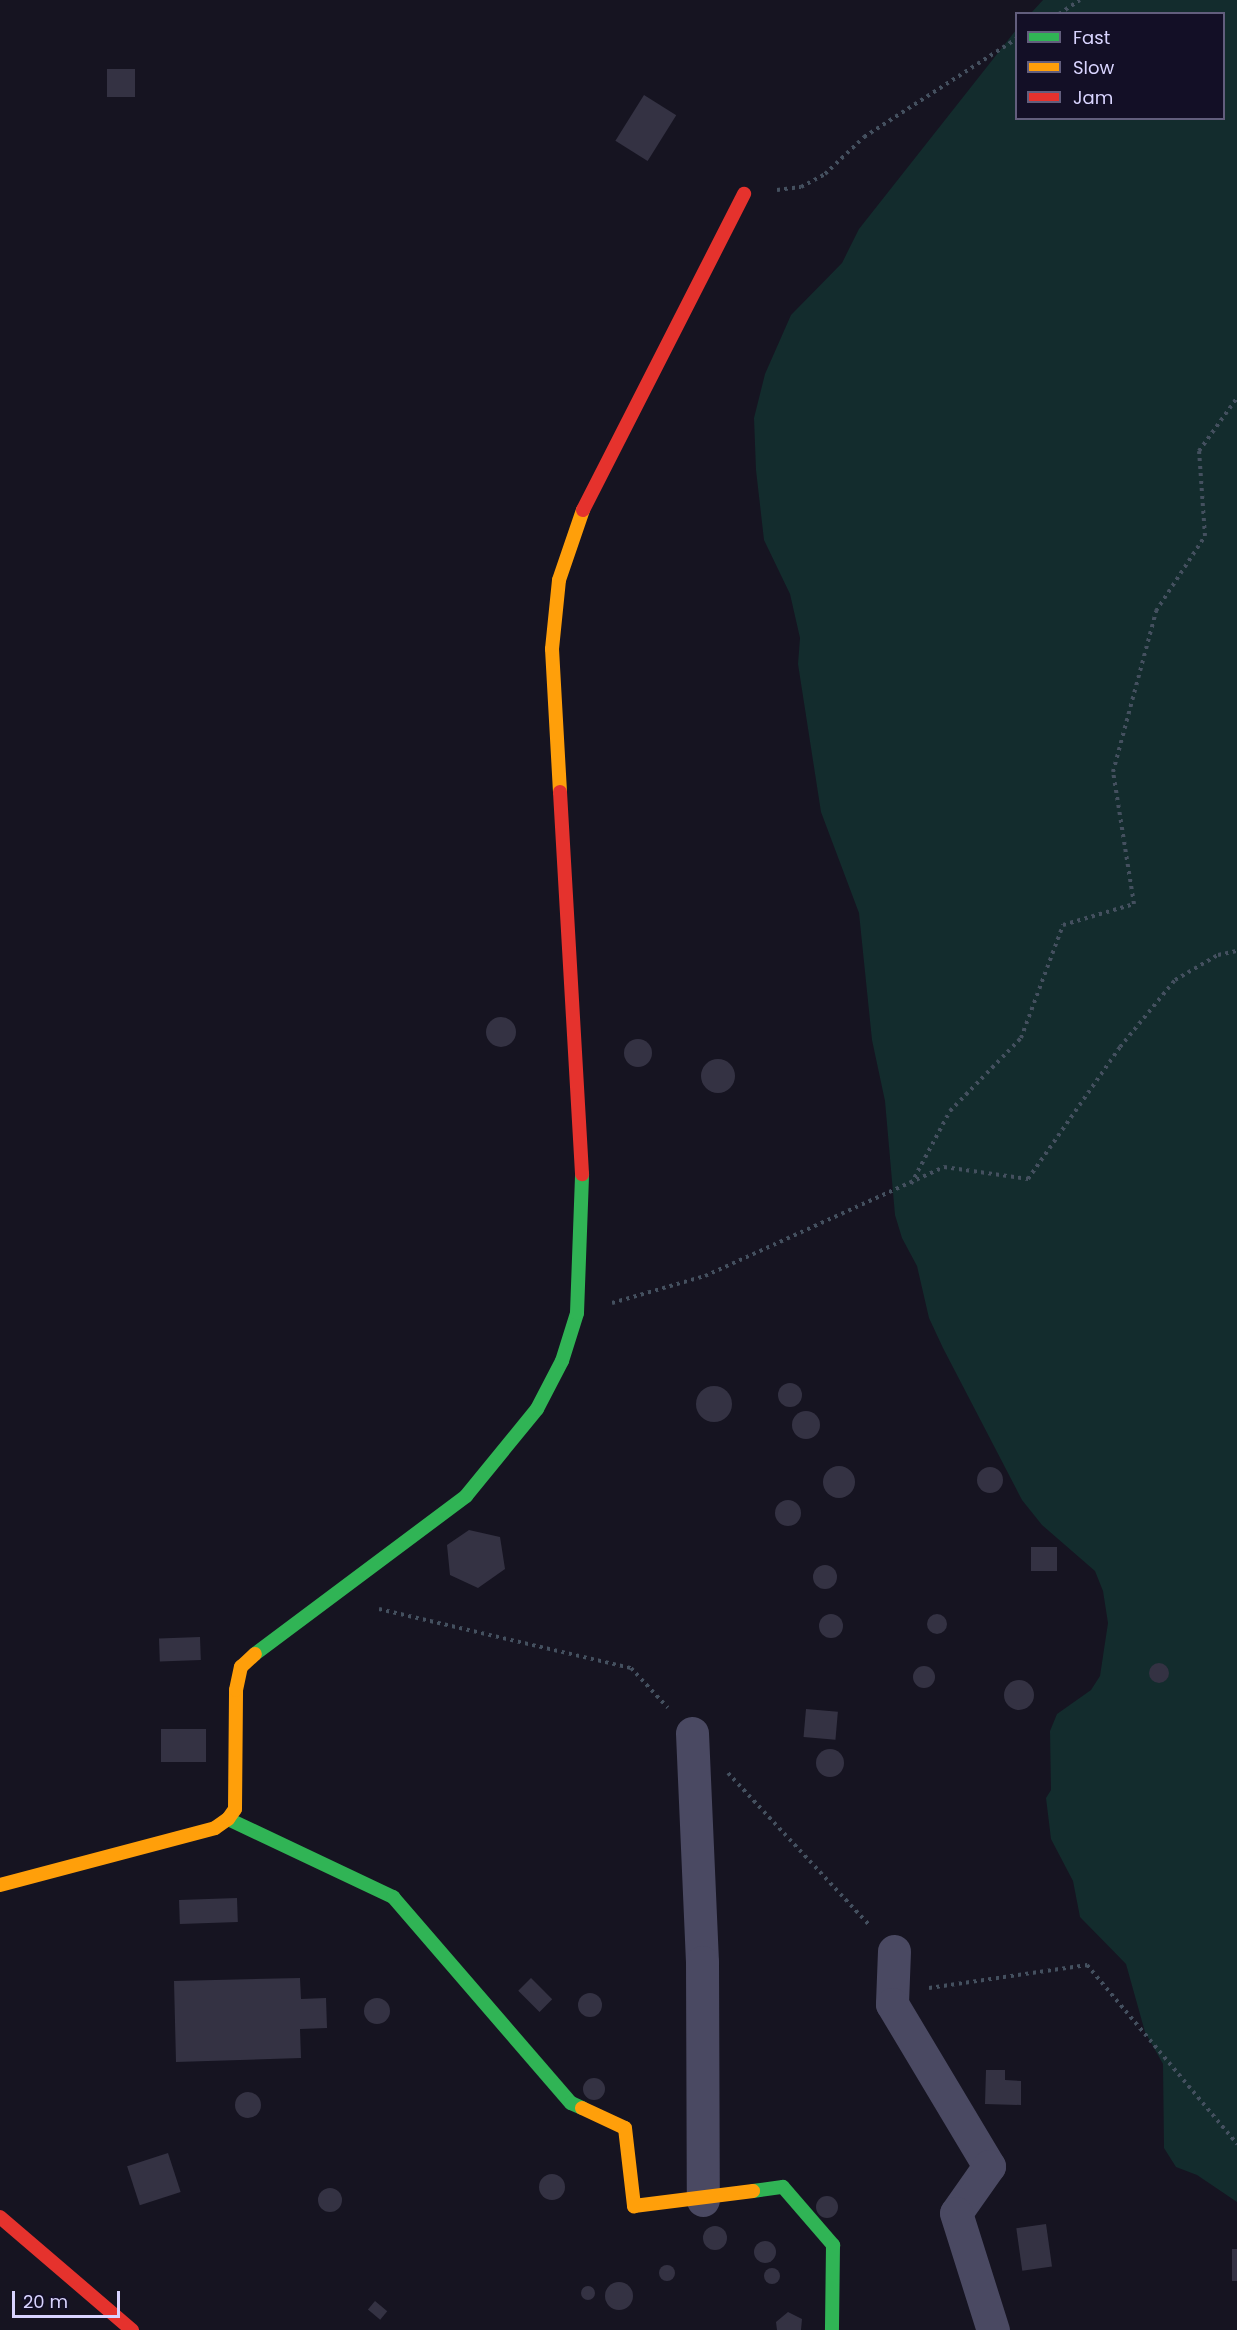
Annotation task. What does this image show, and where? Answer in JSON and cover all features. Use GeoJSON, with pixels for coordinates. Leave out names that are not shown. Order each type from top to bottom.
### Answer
{"type":"FeatureCollection","features":[{"type":"Feature","properties":{"kind":"street"},"geometry":{"type":"LineString","coordinates":[[0,1885],[215,1828],[228,1819],[235,1809],[236,1690],[241,1667],[269,1641],[335,1598],[432,1525],[491,1467],[551,1385],[577,1313],[584,1205],[552,649],[560,580],[586,501],[744,194]]}},
{"type":"Feature","properties":{"kind":"street"},"geometry":{"type":"LineString","coordinates":[[692,1733],[702,1962],[703,2200]]}},
{"type":"Feature","properties":{"kind":"street"},"geometry":{"type":"LineString","coordinates":[[228,1819],[393,1897],[571,2103],[625,2128],[634,2206],[703,2200],[783,2187],[833,2245],[832,2330]]}},
{"type":"Feature","properties":{"kind":"street"},"geometry":{"type":"LineString","coordinates":[[894,1951],[892,2004],[989,2166],[956,2213],[993,2330]]}},
{"type":"Feature","properties":{"kind":"street"},"geometry":{"type":"LineString","coordinates":[[0,2217],[132,2330]]}},
{"type":"Feature","properties":{"kind":"path"},"geometry":{"type":"LineString","coordinates":[[1062,12],[1080,0]]}},
{"type":"Feature","properties":{"kind":"path"},"geometry":{"type":"LineString","coordinates":[[744,194],[801,187],[825,174],[864,137],[1015,40]]}},
{"type":"Feature","properties":{"kind":"path"},"geometry":{"type":"LineString","coordinates":[[911,1184],[951,1111],[1021,1038],[1063,925],[1134,904],[1113,772],[1156,611],[1205,536],[1199,451],[1237,398]]}},
{"type":"Feature","properties":{"kind":"path"},"geometry":{"type":"LineString","coordinates":[[577,1313],[705,1276],[944,1167],[1028,1179],[1120,1047],[1175,980],[1218,955],[1237,951]]}},
{"type":"Feature","properties":{"kind":"path"},"geometry":{"type":"LineString","coordinates":[[335,1598],[631,1668],[931,1991],[1087,1965],[1237,2144]]}},
{"type":"Feature","properties":{"kind":"green space"},"geometry":{"type":"Polygon","coordinates":[[[1043,0],[1237,0],[1237,2202],[1197,2175],[1176,2167],[1164,2148],[1163,2064],[1145,2032],[1126,1964],[1080,1917],[1073,1881],[1051,1839],[1046,1798],[1051,1790],[1050,1731],[1057,1714],[1091,1690],[1100,1676],[1108,1623],[1103,1591],[1095,1571],[1042,1525],[1022,1500],[929,1318],[917,1266],[902,1238],[895,1215],[885,1101],[872,1040],[859,913],[821,812],[798,664],[800,638],[790,594],[764,540],[756,470],[754,418],[765,374],[791,315],[842,263],[859,229],[1015,31],[1015,120],[1225,120],[1225,12],[1032,12],[1043,0]]]}},
{"type":"Feature","properties":{"kind":"building"},"geometry":{"type":"Polygon","coordinates":[[[107,69],[135,69],[135,97],[107,97],[107,69]]]}},
{"type":"Feature","properties":{"kind":"building"},"geometry":{"type":"Polygon","coordinates":[[[644,95],[676,115],[648,161],[615,141],[644,95]]]}},
{"type":"Feature","properties":{"kind":"building"},"geometry":{"type":"Polygon","coordinates":[[[501,1017],[507,1018],[515,1026],[515,1038],[507,1046],[501,1047],[495,1046],[487,1038],[486,1032],[487,1026],[495,1018],[501,1017]]]}},
{"type":"Feature","properties":{"kind":"building"},"geometry":{"type":"Polygon","coordinates":[[[638,1039],[648,1043],[652,1053],[648,1063],[638,1067],[628,1063],[624,1053],[628,1043],[638,1039]]]}},
{"type":"Feature","properties":{"kind":"building"},"geometry":{"type":"Polygon","coordinates":[[[718,1059],[730,1064],[735,1076],[730,1088],[718,1093],[706,1088],[701,1076],[706,1064],[718,1059]]]}},
{"type":"Feature","properties":{"kind":"building"},"geometry":{"type":"Polygon","coordinates":[[[790,1383],[795,1384],[801,1390],[801,1400],[795,1406],[790,1407],[785,1406],[779,1400],[778,1395],[779,1390],[785,1384],[790,1383]]]}},
{"type":"Feature","properties":{"kind":"building"},"geometry":{"type":"Polygon","coordinates":[[[714,1386],[727,1391],[732,1404],[727,1417],[714,1422],[701,1417],[696,1404],[701,1391],[714,1386]]]}},
{"type":"Feature","properties":{"kind":"building"},"geometry":{"type":"Polygon","coordinates":[[[806,1411],[816,1415],[820,1425],[816,1435],[806,1439],[796,1435],[792,1425],[796,1415],[806,1411]]]}},
{"type":"Feature","properties":{"kind":"building"},"geometry":{"type":"Polygon","coordinates":[[[839,1466],[851,1470],[855,1482],[851,1494],[839,1498],[827,1494],[823,1482],[827,1470],[839,1466]]]}},
{"type":"Feature","properties":{"kind":"building"},"geometry":{"type":"Polygon","coordinates":[[[990,1467],[1000,1470],[1003,1480],[1000,1490],[990,1493],[980,1490],[977,1480],[980,1470],[990,1467]]]}},
{"type":"Feature","properties":{"kind":"building"},"geometry":{"type":"Polygon","coordinates":[[[788,1500],[798,1503],[801,1513],[798,1523],[788,1526],[778,1523],[775,1513],[778,1503],[788,1500]]]}},
{"type":"Feature","properties":{"kind":"building"},"geometry":{"type":"Polygon","coordinates":[[[469,1530],[500,1537],[505,1569],[478,1588],[450,1575],[447,1545],[469,1530]]]}},
{"type":"Feature","properties":{"kind":"building"},"geometry":{"type":"Polygon","coordinates":[[[1031,1547],[1057,1547],[1057,1571],[1031,1571],[1031,1547]]]}},
{"type":"Feature","properties":{"kind":"building"},"geometry":{"type":"Polygon","coordinates":[[[825,1565],[833,1569],[837,1577],[833,1585],[825,1589],[817,1585],[813,1577],[817,1569],[825,1565]]]}},
{"type":"Feature","properties":{"kind":"building"},"geometry":{"type":"Polygon","coordinates":[[[831,1614],[839,1618],[843,1626],[839,1634],[831,1638],[823,1634],[819,1626],[823,1618],[831,1614]]]}},
{"type":"Feature","properties":{"kind":"building"},"geometry":{"type":"Polygon","coordinates":[[[933,1614],[941,1614],[947,1620],[947,1628],[941,1634],[933,1634],[927,1628],[927,1620],[933,1614]]]}},
{"type":"Feature","properties":{"kind":"building"},"geometry":{"type":"Polygon","coordinates":[[[200,1637],[201,1660],[160,1661],[159,1638],[200,1637]]]}},
{"type":"Feature","properties":{"kind":"building"},"geometry":{"type":"Polygon","coordinates":[[[1159,1663],[1166,1666],[1169,1673],[1166,1680],[1159,1683],[1152,1680],[1149,1673],[1152,1666],[1159,1663]]]}},
{"type":"Feature","properties":{"kind":"building"},"geometry":{"type":"Polygon","coordinates":[[[924,1666],[932,1669],[935,1677],[932,1685],[924,1688],[916,1685],[913,1677],[916,1669],[924,1666]]]}},
{"type":"Feature","properties":{"kind":"building"},"geometry":{"type":"Polygon","coordinates":[[[1019,1680],[1030,1684],[1034,1695],[1030,1706],[1019,1710],[1008,1706],[1004,1695],[1008,1684],[1019,1680]]]}},
{"type":"Feature","properties":{"kind":"building"},"geometry":{"type":"Polygon","coordinates":[[[806,1709],[838,1712],[835,1740],[804,1737],[806,1709]]]}},
{"type":"Feature","properties":{"kind":"building"},"geometry":{"type":"Polygon","coordinates":[[[161,1729],[206,1729],[206,1762],[161,1762],[161,1729]]]}},
{"type":"Feature","properties":{"kind":"building"},"geometry":{"type":"Polygon","coordinates":[[[830,1749],[840,1753],[844,1763],[840,1773],[830,1777],[820,1773],[816,1763],[820,1753],[830,1749]]]}},
{"type":"Feature","properties":{"kind":"building"},"geometry":{"type":"Polygon","coordinates":[[[237,1898],[238,1922],[180,1924],[179,1900],[237,1898]]]}},
{"type":"Feature","properties":{"kind":"building"},"geometry":{"type":"Polygon","coordinates":[[[300,1978],[301,1999],[326,1998],[327,2028],[300,2029],[301,2058],[176,2062],[174,1981],[300,1978]]]}},
{"type":"Feature","properties":{"kind":"building"},"geometry":{"type":"Polygon","coordinates":[[[531,1978],[552,1999],[539,2012],[518,1991],[531,1978]]]}},
{"type":"Feature","properties":{"kind":"building"},"geometry":{"type":"Polygon","coordinates":[[[590,1993],[598,1997],[602,2005],[598,2013],[590,2017],[582,2013],[578,2005],[582,1997],[590,1993]]]}},
{"type":"Feature","properties":{"kind":"building"},"geometry":{"type":"Polygon","coordinates":[[[377,1998],[386,2002],[390,2011],[386,2020],[377,2024],[368,2020],[364,2011],[368,2002],[377,1998]]]}},
{"type":"Feature","properties":{"kind":"building"},"geometry":{"type":"Polygon","coordinates":[[[986,2070],[1005,2070],[1005,2080],[1021,2081],[1021,2105],[985,2104],[986,2070]]]}},
{"type":"Feature","properties":{"kind":"building"},"geometry":{"type":"Polygon","coordinates":[[[590,2078],[598,2078],[605,2085],[605,2093],[598,2100],[590,2100],[583,2093],[583,2085],[590,2078]]]}},
{"type":"Feature","properties":{"kind":"building"},"geometry":{"type":"Polygon","coordinates":[[[248,2092],[257,2096],[261,2105],[257,2114],[248,2118],[239,2114],[235,2105],[239,2096],[248,2092]]]}},
{"type":"Feature","properties":{"kind":"building"},"geometry":{"type":"Polygon","coordinates":[[[168,2153],[181,2192],[140,2205],[127,2166],[168,2153]]]}},
{"type":"Feature","properties":{"kind":"building"},"geometry":{"type":"Polygon","coordinates":[[[552,2174],[561,2178],[565,2187],[561,2196],[552,2200],[543,2196],[539,2187],[543,2178],[552,2174]]]}},
{"type":"Feature","properties":{"kind":"building"},"geometry":{"type":"Polygon","coordinates":[[[330,2188],[335,2189],[341,2195],[341,2205],[335,2211],[330,2212],[325,2211],[319,2205],[318,2200],[319,2195],[325,2189],[330,2188]]]}},
{"type":"Feature","properties":{"kind":"building"},"geometry":{"type":"Polygon","coordinates":[[[827,2196],[835,2199],[838,2207],[835,2215],[827,2218],[819,2215],[816,2207],[819,2199],[827,2196]]]}},
{"type":"Feature","properties":{"kind":"building"},"geometry":{"type":"Polygon","coordinates":[[[1046,2224],[1052,2267],[1022,2271],[1016,2228],[1046,2224]]]}},
{"type":"Feature","properties":{"kind":"building"},"geometry":{"type":"Polygon","coordinates":[[[710,2226],[720,2226],[727,2233],[727,2243],[720,2250],[710,2250],[703,2243],[703,2233],[710,2226]]]}},
{"type":"Feature","properties":{"kind":"building"},"geometry":{"type":"Polygon","coordinates":[[[765,2241],[773,2244],[776,2252],[773,2260],[765,2263],[757,2260],[754,2252],[757,2244],[765,2241]]]}},
{"type":"Feature","properties":{"kind":"building"},"geometry":{"type":"Polygon","coordinates":[[[1232,2249],[1237,2249],[1237,2281],[1232,2281],[1232,2249]]]}},
{"type":"Feature","properties":{"kind":"building"},"geometry":{"type":"Polygon","coordinates":[[[667,2265],[673,2267],[675,2273],[673,2279],[667,2281],[661,2279],[659,2273],[661,2267],[667,2265]]]}},
{"type":"Feature","properties":{"kind":"building"},"geometry":{"type":"Polygon","coordinates":[[[772,2268],[778,2270],[780,2276],[778,2282],[772,2284],[766,2282],[764,2276],[766,2270],[772,2268]]]}},
{"type":"Feature","properties":{"kind":"building"},"geometry":{"type":"Polygon","coordinates":[[[619,2282],[629,2286],[633,2296],[629,2306],[619,2310],[609,2306],[605,2296],[609,2286],[619,2282]]]}},
{"type":"Feature","properties":{"kind":"building"},"geometry":{"type":"Polygon","coordinates":[[[588,2286],[593,2288],[595,2293],[593,2298],[588,2300],[583,2298],[581,2293],[583,2288],[588,2286]]]}},
{"type":"Feature","properties":{"kind":"building"},"geometry":{"type":"Polygon","coordinates":[[[375,2301],[387,2311],[380,2320],[368,2309],[375,2301]]]}},
{"type":"Feature","properties":{"kind":"building"},"geometry":{"type":"Polygon","coordinates":[[[788,2312],[802,2319],[801,2330],[777,2330],[776,2322],[788,2312]]]}},
{"type":"Feature","properties":{"kind":"traffic: fast"},"geometry":{"type":"LineString","coordinates":[[255,1654],[466,1496],[537,1409],[562,1361],[577,1313],[582,1174]]}},
{"type":"Feature","properties":{"kind":"traffic: fast"},"geometry":{"type":"LineString","coordinates":[[228,1819],[393,1897],[571,2103],[582,2108]]}},
{"type":"Feature","properties":{"kind":"traffic: fast"},"geometry":{"type":"LineString","coordinates":[[753,2191],[783,2187],[833,2245],[832,2330]]}},
{"type":"Feature","properties":{"kind":"traffic: slow"},"geometry":{"type":"LineString","coordinates":[[560,792],[552,649],[559,580],[583,510]]}},
{"type":"Feature","properties":{"kind":"traffic: slow"},"geometry":{"type":"LineString","coordinates":[[0,1885],[215,1828],[228,1819],[235,1809],[236,1690],[241,1667],[255,1654]]}},
{"type":"Feature","properties":{"kind":"traffic: slow"},"geometry":{"type":"LineString","coordinates":[[582,2108],[625,2128],[634,2206],[753,2191]]}},
{"type":"Feature","properties":{"kind":"traffic: jam"},"geometry":{"type":"LineString","coordinates":[[583,510],[744,194]]}},
{"type":"Feature","properties":{"kind":"traffic: jam"},"geometry":{"type":"LineString","coordinates":[[560,792],[582,1174]]}},
{"type":"Feature","properties":{"kind":"traffic: jam"},"geometry":{"type":"LineString","coordinates":[[0,2217],[132,2330]]}}]}
